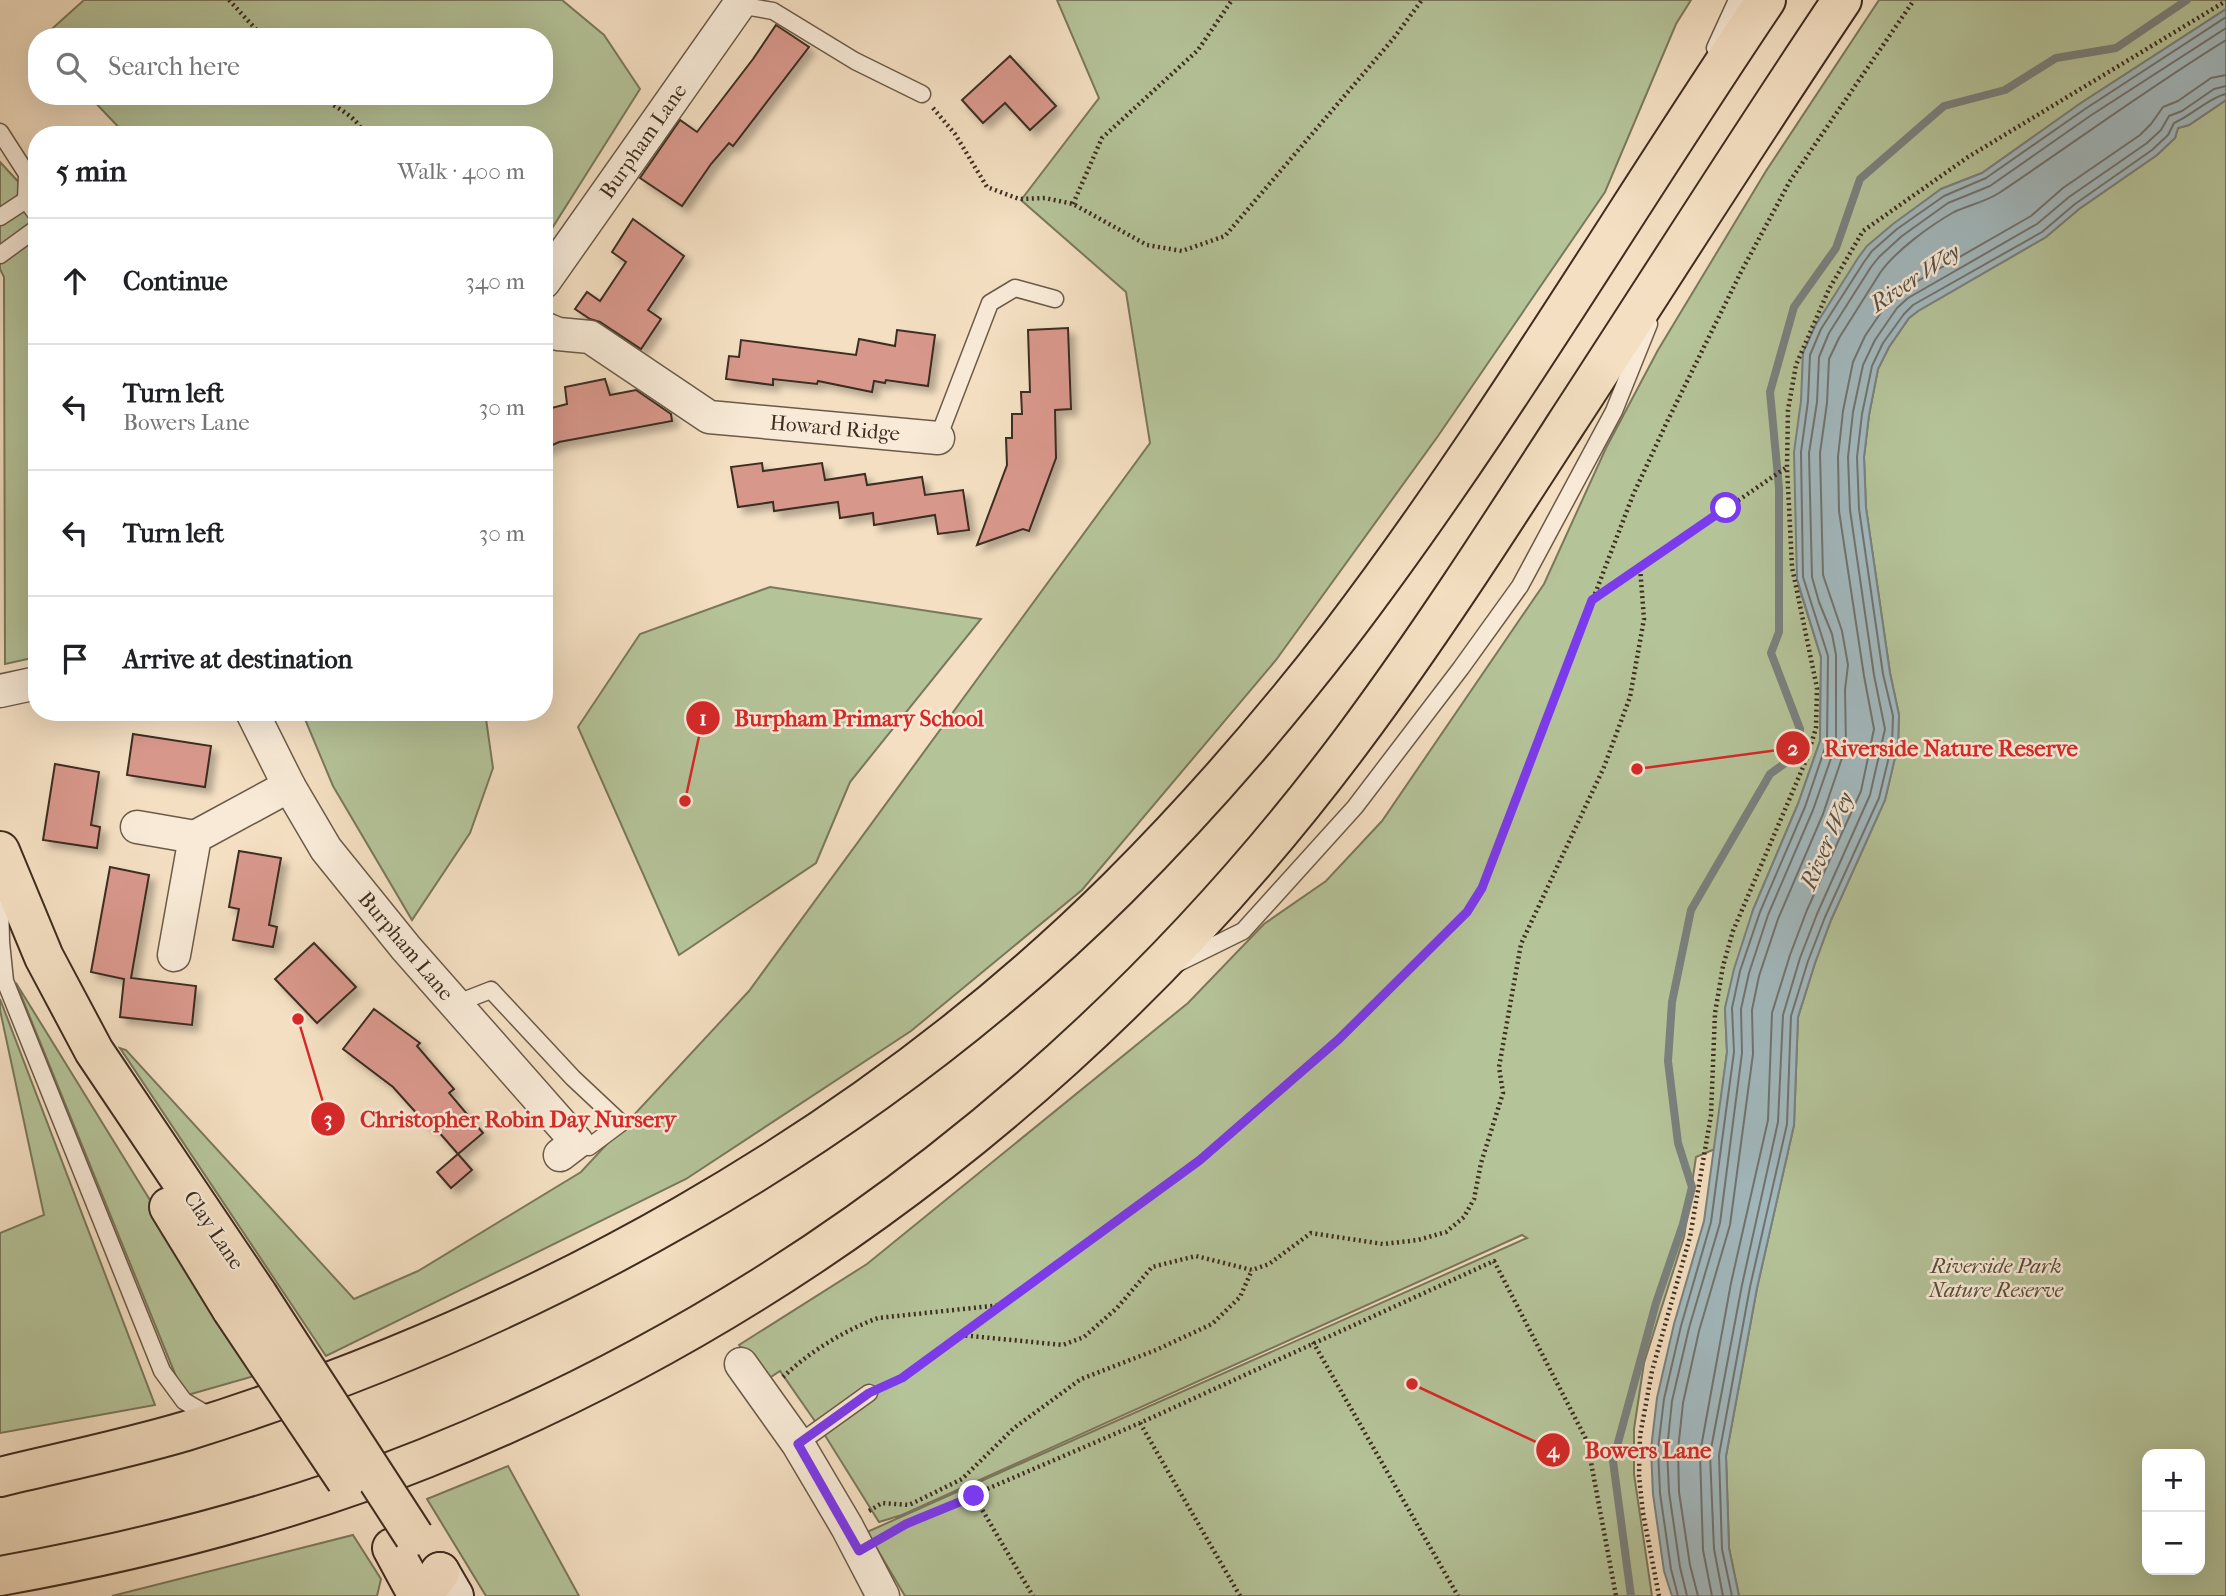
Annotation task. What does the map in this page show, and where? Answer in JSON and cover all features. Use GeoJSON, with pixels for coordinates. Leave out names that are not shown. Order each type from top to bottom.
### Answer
{"type":"FeatureCollection","features":[{"type":"Feature","properties":{"kind":"main road"},"geometry":{"type":"LineString","coordinates":[[0,1478],[183,1432],[322,1383],[463,1326],[554,1285],[650,1235],[747,1178],[850,1110],[936,1047],[1016,981],[1117,889],[1201,800],[1276,715],[1339,635],[1429,514],[1513,389],[1676,133],[1766,0]]}},
{"type":"Feature","properties":{"kind":"main road"},"geometry":{"type":"LineString","coordinates":[[0,1576],[186,1536],[306,1502],[423,1460],[534,1413],[752,1295],[863,1221],[957,1151],[1042,1080],[1149,977],[1248,868],[1352,740],[1448,605],[1842,0]]}},
{"type":"Feature","properties":{"kind":"main road","name":"Clay Lane"},"geometry":{"type":"LineString","coordinates":[[0,851],[44,957],[94,1051],[245,1303]]}},
{"type":"Feature","properties":{"kind":"main road","name":"Clay Lane"},"geometry":{"type":"LineString","coordinates":[[0,914],[27,971],[434,1590]]}},
{"type":"Feature","properties":{"kind":"street","name":"Burpham Lane"},"geometry":{"type":"LineString","coordinates":[[553,269],[739,3]]}},
{"type":"Feature","properties":{"kind":"street","name":"Howard Ridge"},"geometry":{"type":"LineString","coordinates":[[553,332],[590,337],[709,417],[938,438]]}},
{"type":"Feature","properties":{"kind":"street"},"geometry":{"type":"LineString","coordinates":[[0,691],[28,685]]}},
{"type":"Feature","properties":{"kind":"street","name":"Burpham Lane"},"geometry":{"type":"LineString","coordinates":[[256,721],[289,786],[326,849],[455,1004],[569,1149]]}},
{"type":"Feature","properties":{"kind":"street"},"geometry":{"type":"LineString","coordinates":[[137,827],[195,837],[289,786]]}},
{"type":"Feature","properties":{"kind":"street"},"geometry":{"type":"LineString","coordinates":[[174,955],[195,837]]}},
{"type":"Feature","properties":{"kind":"street"},"geometry":{"type":"LineString","coordinates":[[741,1364],[798,1444],[883,1596]]}},
{"type":"Feature","properties":{"kind":"lane"},"geometry":{"type":"LineString","coordinates":[[1676,133],[1737,0]]}},
{"type":"Feature","properties":{"kind":"lane"},"geometry":{"type":"LineString","coordinates":[[739,3],[773,11],[855,61],[922,94]]}},
{"type":"Feature","properties":{"kind":"lane"},"geometry":{"type":"LineString","coordinates":[[0,132],[27,174],[28,203]]}},
{"type":"Feature","properties":{"kind":"lane"},"geometry":{"type":"LineString","coordinates":[[0,217],[26,200]]}},
{"type":"Feature","properties":{"kind":"lane"},"geometry":{"type":"LineString","coordinates":[[0,256],[28,235]]}},
{"type":"Feature","properties":{"kind":"lane","name":"Howard Ridge"},"geometry":{"type":"LineString","coordinates":[[938,438],[990,303],[1015,288],[1055,299]]}},
{"type":"Feature","properties":{"kind":"lane"},"geometry":{"type":"LineString","coordinates":[[0,894],[5,981],[162,1371],[184,1401],[216,1420]]}},
{"type":"Feature","properties":{"kind":"lane"},"geometry":{"type":"LineString","coordinates":[[455,1004],[491,990],[573,1078],[621,1123],[589,1147],[569,1149]]}},
{"type":"Feature","properties":{"kind":"lane"},"geometry":{"type":"LineString","coordinates":[[798,1444],[869,1393]]}},
{"type":"Feature","properties":{"kind":"path"},"geometry":{"type":"LineString","coordinates":[[229,0],[255,28]]}},
{"type":"Feature","properties":{"kind":"path"},"geometry":{"type":"LineString","coordinates":[[1073,204],[1102,138],[1198,50],[1232,0]]}},
{"type":"Feature","properties":{"kind":"path"},"geometry":{"type":"LineString","coordinates":[[922,94],[955,134],[987,187],[1019,199],[1045,198],[1073,204],[1147,245],[1182,251],[1225,236],[1393,39],[1422,0]]}},
{"type":"Feature","properties":{"kind":"path"},"geometry":{"type":"LineString","coordinates":[[869,1393],[902,1378],[1200,1160],[1339,1039],[1467,912],[1482,888],[1633,495],[1741,272],[1790,181],[1914,0]]}},
{"type":"Feature","properties":{"kind":"path"},"geometry":{"type":"LineString","coordinates":[[1659,1596],[1643,1513],[1639,1476],[1640,1436],[1652,1371],[1690,1237],[1711,1115],[1715,1013],[1723,966],[1732,931],[1807,758],[1816,727],[1817,688],[1792,567],[1787,467],[1788,410],[1796,365],[1829,289],[1863,231],[1968,157],[2226,1]]}},
{"type":"Feature","properties":{"kind":"path"},"geometry":{"type":"LineString","coordinates":[[335,105],[346,112],[358,126]]}},
{"type":"Feature","properties":{"kind":"path"},"geometry":{"type":"LineString","coordinates":[[1592,600],[1787,467]]}},
{"type":"Feature","properties":{"kind":"path"},"geometry":{"type":"LineString","coordinates":[[960,1335],[1063,1345],[1084,1337],[1117,1308],[1152,1267],[1196,1256],[1252,1270],[1269,1264],[1311,1233],[1383,1244],[1418,1240],[1446,1232],[1464,1217],[1474,1199],[1481,1163],[1503,1093],[1499,1067],[1521,944],[1604,767],[1630,697],[1644,619],[1640,567]]}},
{"type":"Feature","properties":{"kind":"path"},"geometry":{"type":"LineString","coordinates":[[853,1539],[906,1524],[974,1496],[1494,1261],[1587,1441],[1616,1596]]}},
{"type":"Feature","properties":{"kind":"path"},"geometry":{"type":"LineString","coordinates":[[853,1539],[882,1503],[909,1505],[962,1479],[1014,1427],[1082,1379],[1156,1350],[1212,1324],[1240,1297],[1252,1270]]}},
{"type":"Feature","properties":{"kind":"path"},"geometry":{"type":"LineString","coordinates":[[764,1396],[801,1361],[860,1324],[878,1318],[1002,1304]]}},
{"type":"Feature","properties":{"kind":"path"},"geometry":{"type":"LineString","coordinates":[[1314,1342],[1458,1596]]}},
{"type":"Feature","properties":{"kind":"path"},"geometry":{"type":"LineString","coordinates":[[1140,1423],[1240,1596]]}},
{"type":"Feature","properties":{"kind":"path"},"geometry":{"type":"LineString","coordinates":[[974,1496],[1033,1596]]}},
{"type":"Feature","properties":{"kind":"green space"},"geometry":{"type":"Polygon","coordinates":[[[84,0],[562,0],[604,35],[640,89],[553,227],[553,126],[117,126],[98,105],[553,105],[553,28],[53,28],[84,0]]]}},
{"type":"Feature","properties":{"kind":"green space"},"geometry":{"type":"Polygon","coordinates":[[[1057,0],[1691,0],[1676,24],[1605,192],[1438,436],[1276,660],[1082,890],[911,1031],[686,1179],[326,1356],[120,1048],[126,1050],[354,1299],[418,1271],[581,1172],[749,991],[1150,443],[1126,292],[1021,200],[1099,98],[1057,0]]]}},
{"type":"Feature","properties":{"kind":"green space"},"geometry":{"type":"Polygon","coordinates":[[[1879,0],[2226,0],[2226,9],[2081,103],[1982,173],[1941,189],[1803,353],[1799,587],[1821,657],[1820,741],[1798,804],[1753,910],[1725,1008],[1727,1052],[1715,1149],[1696,1157],[1684,1237],[1644,1363],[1634,1429],[1634,1474],[1652,1596],[905,1596],[867,1532],[1527,1238],[1522,1235],[902,1515],[879,1522],[826,1437],[780,1371],[765,1381],[739,1345],[867,1264],[1188,1003],[1264,924],[1326,881],[1382,821],[1544,584],[1606,448],[1658,350],[1766,171],[1879,0]]]}},
{"type":"Feature","properties":{"kind":"green space","name":"Riverside Park Nature Reserve"},"geometry":{"type":"Polygon","coordinates":[[[2226,100],[2226,1596],[1739,1596],[1729,1548],[1726,1456],[1757,1288],[1794,1125],[1798,1017],[1831,920],[1885,800],[1898,745],[1899,715],[1890,673],[1866,508],[1864,457],[1878,369],[1909,318],[2046,237],[2079,209],[2157,155],[2175,138],[2178,128],[2189,125],[2226,100]]]}},
{"type":"Feature","properties":{"kind":"green space"},"geometry":{"type":"Polygon","coordinates":[[[0,162],[28,192],[28,659],[5,664],[4,277],[0,269],[0,162]]]}},
{"type":"Feature","properties":{"kind":"green space"},"geometry":{"type":"Polygon","coordinates":[[[770,587],[981,619],[850,782],[816,863],[679,955],[578,727],[640,634],[770,587]]]}},
{"type":"Feature","properties":{"kind":"green space"},"geometry":{"type":"Polygon","coordinates":[[[306,721],[486,721],[493,768],[470,833],[412,920],[333,786],[306,721]]]}},
{"type":"Feature","properties":{"kind":"green space"},"geometry":{"type":"Polygon","coordinates":[[[16,983],[258,1375],[184,1396],[16,983]]]}},
{"type":"Feature","properties":{"kind":"green space"},"geometry":{"type":"Polygon","coordinates":[[[0,999],[155,1405],[0,1433],[0,1233],[44,1215],[0,1010],[0,999]]]}},
{"type":"Feature","properties":{"kind":"green space"},"geometry":{"type":"Polygon","coordinates":[[[508,1466],[579,1596],[486,1596],[427,1499],[508,1466]]]}},
{"type":"Feature","properties":{"kind":"green space"},"geometry":{"type":"Polygon","coordinates":[[[353,1535],[381,1579],[377,1596],[112,1596],[353,1535]]]}},
{"type":"Feature","properties":{"kind":"water","name":"River Wey"},"geometry":{"type":"Polygon","coordinates":[[[2226,9],[2226,100],[2189,125],[2178,128],[2175,138],[2157,155],[2079,209],[2046,237],[1918,311],[1909,318],[1889,347],[1878,369],[1864,457],[1866,508],[1890,673],[1899,715],[1898,745],[1885,800],[1831,920],[1798,1017],[1794,1125],[1757,1288],[1726,1456],[1729,1548],[1739,1596],[1672,1596],[1664,1571],[1653,1494],[1651,1449],[1657,1398],[1674,1324],[1704,1221],[1727,1052],[1725,1008],[1734,969],[1753,910],[1798,804],[1820,741],[1821,657],[1797,579],[1794,452],[1801,401],[1803,353],[1815,326],[1858,258],[1867,246],[1893,224],[1941,189],[1982,173],[2081,103],[2226,9]]]}},
{"type":"Feature","properties":{"kind":"building"},"geometry":{"type":"Polygon","coordinates":[[[776,25],[809,47],[733,146],[729,143],[711,164],[682,206],[640,178],[680,120],[697,132],[776,25]]]}},
{"type":"Feature","properties":{"kind":"building"},"geometry":{"type":"Polygon","coordinates":[[[1010,56],[1056,106],[1030,130],[1005,103],[983,123],[962,100],[1010,56]]]}},
{"type":"Feature","properties":{"kind":"building"},"geometry":{"type":"Polygon","coordinates":[[[633,219],[684,256],[648,310],[661,319],[641,349],[575,309],[587,292],[600,301],[626,262],[612,252],[633,219]]]}},
{"type":"Feature","properties":{"kind":"building"},"geometry":{"type":"Polygon","coordinates":[[[1068,328],[1071,409],[1055,410],[1056,458],[1029,531],[1023,529],[977,545],[1007,465],[1006,438],[1012,438],[1012,414],[1022,414],[1021,392],[1030,392],[1028,330],[1068,328]]]}},
{"type":"Feature","properties":{"kind":"building"},"geometry":{"type":"Polygon","coordinates":[[[897,330],[935,335],[928,386],[886,380],[885,383],[874,381],[872,392],[818,381],[817,384],[773,379],[773,385],[726,379],[729,356],[739,357],[741,340],[856,355],[859,339],[895,346],[897,330]]]}},
{"type":"Feature","properties":{"kind":"building"},"geometry":{"type":"Polygon","coordinates":[[[605,379],[610,395],[636,390],[671,414],[672,421],[553,445],[553,408],[567,404],[565,387],[605,379]]]}},
{"type":"Feature","properties":{"kind":"building"},"geometry":{"type":"Polygon","coordinates":[[[762,463],[763,471],[822,463],[825,480],[865,474],[867,485],[922,477],[925,495],[963,490],[969,530],[938,534],[935,515],[874,525],[873,513],[840,518],[838,502],[774,511],[773,502],[738,507],[731,467],[762,463]]]}},
{"type":"Feature","properties":{"kind":"building"},"geometry":{"type":"Polygon","coordinates":[[[133,734],[211,746],[205,787],[127,775],[133,734]]]}},
{"type":"Feature","properties":{"kind":"building"},"geometry":{"type":"Polygon","coordinates":[[[55,764],[99,772],[91,825],[100,827],[97,848],[43,840],[55,764]]]}},
{"type":"Feature","properties":{"kind":"building"},"geometry":{"type":"Polygon","coordinates":[[[239,851],[281,858],[269,925],[277,927],[273,947],[233,940],[239,909],[229,907],[239,851]]]}},
{"type":"Feature","properties":{"kind":"building"},"geometry":{"type":"Polygon","coordinates":[[[110,867],[149,875],[131,978],[196,986],[192,1025],[120,1017],[124,979],[91,972],[110,867]]]}},
{"type":"Feature","properties":{"kind":"building"},"geometry":{"type":"Polygon","coordinates":[[[314,943],[356,987],[317,1023],[275,979],[314,943]]]}},
{"type":"Feature","properties":{"kind":"building"},"geometry":{"type":"Polygon","coordinates":[[[374,1009],[420,1043],[417,1046],[454,1089],[449,1093],[483,1133],[458,1154],[431,1123],[428,1126],[393,1087],[343,1049],[374,1009]]]}},
{"type":"Feature","properties":{"kind":"building"},"geometry":{"type":"Polygon","coordinates":[[[458,1154],[472,1170],[451,1188],[437,1172],[458,1154]]]}},
{"type":"Feature","properties":{"kind":"waterway"},"geometry":{"type":"LineString","coordinates":[[1631,1596],[1613,1461],[1656,1303],[1683,1224],[1692,1187],[1678,1143],[1668,1061],[1672,1002],[1691,910],[1770,774],[1799,753],[1800,729],[1771,653],[1779,632],[1779,488],[1770,392],[1794,307],[1836,248],[1860,179],[1944,106],[2005,90],[2056,58],[2116,48],[2187,0]]}},
{"type":"Feature","properties":{"kind":"place","name":"Riverside Nature Reserve"},"geometry":{"type":"Point","coordinates":[1637,769]}},
{"type":"Feature","properties":{"kind":"place","name":"Burpham Primary School"},"geometry":{"type":"Point","coordinates":[685,801]}},
{"type":"Feature","properties":{"kind":"place","name":"Christopher Robin Day Nursery"},"geometry":{"type":"Point","coordinates":[298,1019]}},
{"type":"Feature","properties":{"kind":"place","name":"Bowers Lane"},"geometry":{"type":"Point","coordinates":[1412,1384]}},
{"type":"Feature","properties":{"kind":"route"},"geometry":{"type":"LineString","coordinates":[[974,1496],[906,1524],[859,1551],[798,1444],[869,1393],[902,1378],[1200,1160],[1339,1039],[1467,912],[1482,888],[1592,600],[1726,508]]}}]}
